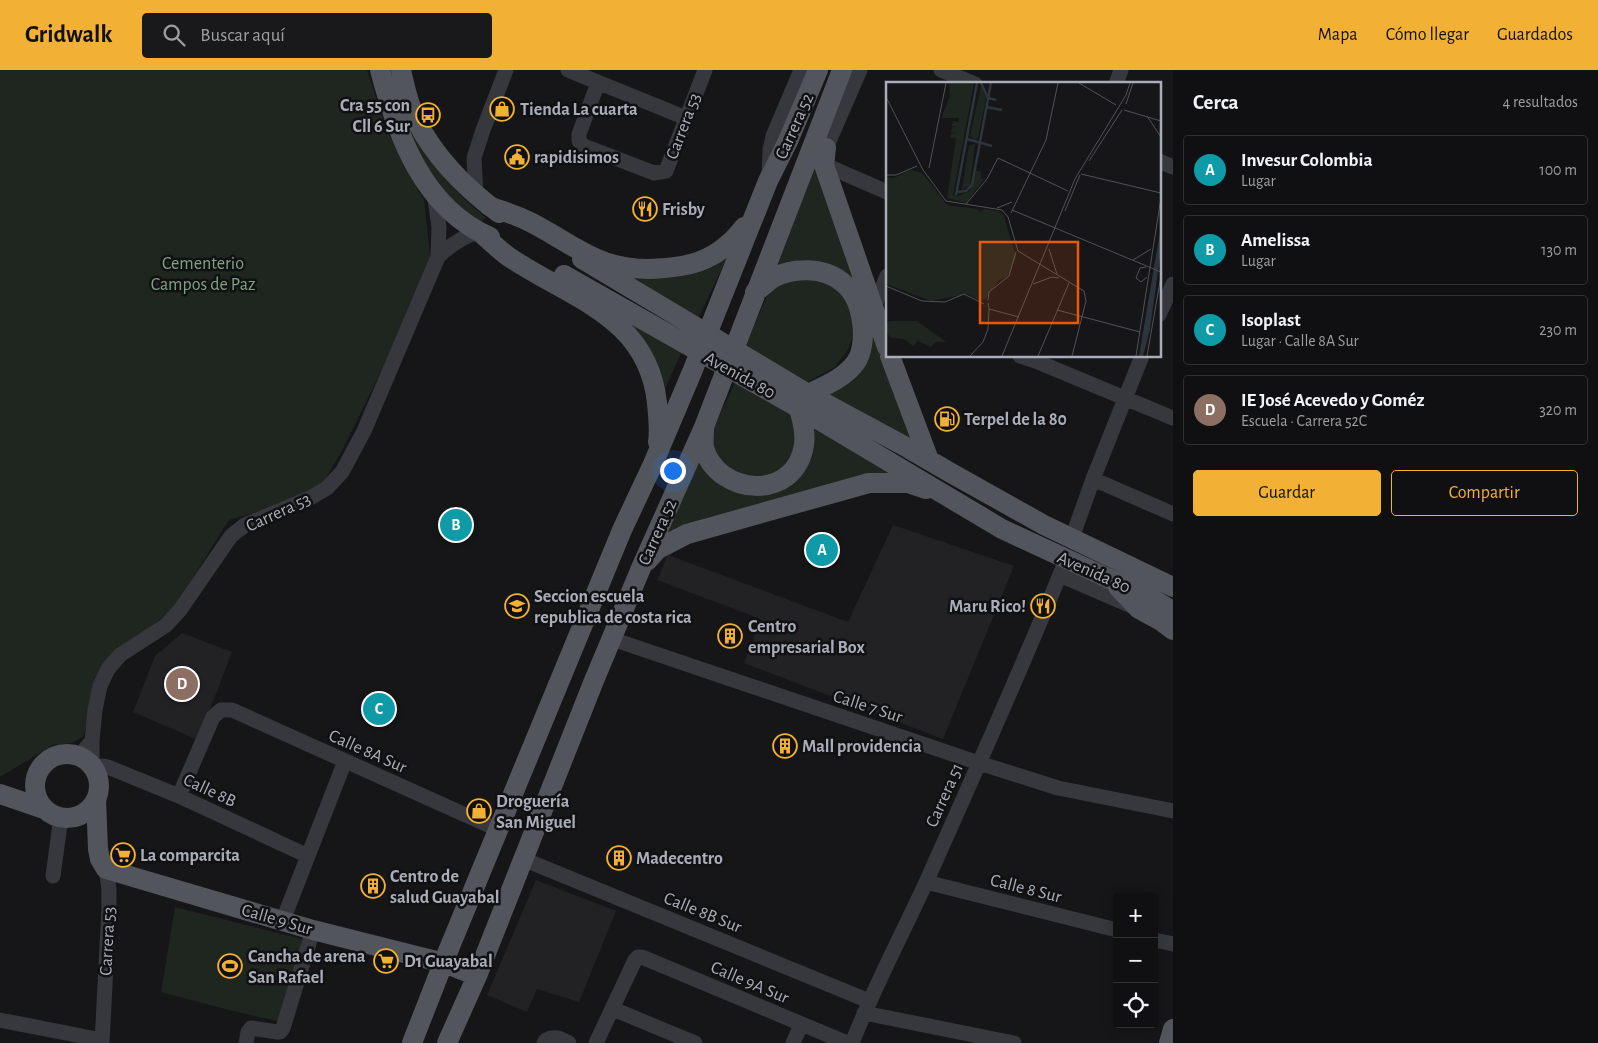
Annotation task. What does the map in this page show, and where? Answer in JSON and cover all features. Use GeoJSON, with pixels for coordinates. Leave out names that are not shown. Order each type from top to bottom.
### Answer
{"type":"FeatureCollection","features":[{"type":"Feature","properties":{"kind":"main road","name":"Avenida 80"},"geometry":{"type":"LineString","coordinates":[[380,70],[398,131],[410,157],[442,203],[455,215],[480,232],[513,246],[564,275],[804,401],[929,460],[1035,520],[1173,587]]}},
{"type":"Feature","properties":{"kind":"main road","name":"Avenida 80"},"geometry":{"type":"LineString","coordinates":[[401,70],[416,121],[436,153],[455,177],[523,230],[582,259],[804,401],[915,476],[1063,567],[1111,579],[1152,598],[1173,611]]}},
{"type":"Feature","properties":{"kind":"main road","name":"Carrera 52"},"geometry":{"type":"LineString","coordinates":[[412,1043],[622,530],[653,464],[768,181],[788,141],[818,70]]}},
{"type":"Feature","properties":{"kind":"main road","name":"Carrera 52"},"geometry":{"type":"LineString","coordinates":[[447,1043],[477,976],[593,683],[641,568],[704,427],[755,292],[819,157],[842,70]]}},
{"type":"Feature","properties":{"kind":"main road"},"geometry":{"type":"LineString","coordinates":[[819,157],[886,344]]}},
{"type":"Feature","properties":{"kind":"main road"},"geometry":{"type":"LineString","coordinates":[[483,200],[528,221],[595,258],[632,269],[662,269],[688,265],[706,258],[734,240],[755,214]]}},
{"type":"Feature","properties":{"kind":"main road"},"geometry":{"type":"LineString","coordinates":[[480,232],[508,257],[602,312],[625,331],[640,350],[650,370],[656,392],[658,438],[653,464]]}},
{"type":"Feature","properties":{"kind":"main road"},"geometry":{"type":"LineString","coordinates":[[704,427],[704,447],[708,458],[721,472],[728,478],[741,484],[771,485],[785,479],[795,469],[800,458],[804,445],[804,401],[844,374],[856,362],[862,346],[864,329],[861,310],[853,294],[842,282],[827,274],[812,270],[792,271],[774,278],[755,292]]}},
{"type":"Feature","properties":{"kind":"main road"},"geometry":{"type":"LineString","coordinates":[[891,358],[929,460]]}},
{"type":"Feature","properties":{"kind":"main road"},"geometry":{"type":"LineString","coordinates":[[641,568],[658,549],[687,534],[869,483],[908,483],[952,499]]}},
{"type":"Feature","properties":{"kind":"main road","name":"Avenida 80"},"geometry":{"type":"LineString","coordinates":[[1111,579],[1139,609],[1173,630]]}},
{"type":"Feature","properties":{"kind":"main road"},"geometry":{"type":"LineString","coordinates":[[64,754],[88,763],[96,772],[99,785],[96,799],[92,806],[81,814],[57,815],[3,795],[25,788],[50,758],[64,754]]}},
{"type":"Feature","properties":{"kind":"main road"},"geometry":{"type":"LineString","coordinates":[[36,776],[34,788],[36,796],[57,815],[98,841]]}},
{"type":"Feature","properties":{"kind":"main road","name":"Carrera 53"},"geometry":{"type":"LineString","coordinates":[[96,799],[100,859],[106,869]]}},
{"type":"Feature","properties":{"kind":"main road","name":"Calle 9 Sur"},"geometry":{"type":"LineString","coordinates":[[106,869],[313,930],[444,963],[477,976]]}},
{"type":"Feature","properties":{"kind":"main road"},"geometry":{"type":"LineString","coordinates":[[1169,1043],[1173,1029]]}},
{"type":"Feature","properties":{"kind":"street"},"geometry":{"type":"LineString","coordinates":[[483,200],[474,158],[482,130],[506,70]]}},
{"type":"Feature","properties":{"kind":"street"},"geometry":{"type":"LineString","coordinates":[[568,70],[686,118]]}},
{"type":"Feature","properties":{"kind":"street","name":"Carrera 53"},"geometry":{"type":"LineString","coordinates":[[598,83],[579,134],[579,141],[584,146],[654,173],[666,171],[705,70]]}},
{"type":"Feature","properties":{"kind":"street","name":"Carrera 52"},"geometry":{"type":"LineString","coordinates":[[768,181],[773,136],[801,70]]}},
{"type":"Feature","properties":{"kind":"street","name":"Carrera 52"},"geometry":{"type":"LineString","coordinates":[[819,157],[860,70]]}},
{"type":"Feature","properties":{"kind":"street"},"geometry":{"type":"LineString","coordinates":[[941,70],[972,80]]}},
{"type":"Feature","properties":{"kind":"street"},"geometry":{"type":"LineString","coordinates":[[1117,82],[1121,70]]}},
{"type":"Feature","properties":{"kind":"street"},"geometry":{"type":"LineString","coordinates":[[819,157],[886,191]]}},
{"type":"Feature","properties":{"kind":"street"},"geometry":{"type":"LineString","coordinates":[[1160,161],[1173,167]]}},
{"type":"Feature","properties":{"kind":"street","name":"Carrera 53"},"geometry":{"type":"LineString","coordinates":[[88,763],[100,686],[108,669],[120,655],[170,621],[180,610],[231,536],[245,525],[310,498],[327,488],[342,472],[364,431],[438,257],[439,227],[434,193]]}},
{"type":"Feature","properties":{"kind":"street","name":"Carrera 53"},"geometry":{"type":"LineString","coordinates":[[438,257],[460,239],[480,232]]}},
{"type":"Feature","properties":{"kind":"street"},"geometry":{"type":"LineString","coordinates":[[873,308],[886,278]]}},
{"type":"Feature","properties":{"kind":"street"},"geometry":{"type":"LineString","coordinates":[[1163,311],[1173,284]]}},
{"type":"Feature","properties":{"kind":"street"},"geometry":{"type":"LineString","coordinates":[[1026,358],[1173,418]]}},
{"type":"Feature","properties":{"kind":"street"},"geometry":{"type":"LineString","coordinates":[[1072,538],[1141,358]]}},
{"type":"Feature","properties":{"kind":"street"},"geometry":{"type":"LineString","coordinates":[[1093,480],[1173,514]]}},
{"type":"Feature","properties":{"kind":"street"},"geometry":{"type":"LineString","coordinates":[[1063,567],[1139,609]]}},
{"type":"Feature","properties":{"kind":"street","name":"Carrera 51"},"geometry":{"type":"LineString","coordinates":[[852,1043],[866,1007],[926,882],[1063,567]]}},
{"type":"Feature","properties":{"kind":"street","name":"Calle 7 Sur"},"geometry":{"type":"LineString","coordinates":[[612,640],[1058,788],[1173,811]]}},
{"type":"Feature","properties":{"kind":"street","name":"Calle 8A Sur"},"geometry":{"type":"LineString","coordinates":[[179,796],[212,717],[221,710],[232,710],[499,830]]}},
{"type":"Feature","properties":{"kind":"street"},"geometry":{"type":"LineString","coordinates":[[283,920],[345,761]]}},
{"type":"Feature","properties":{"kind":"street","name":"Calle 8B"},"geometry":{"type":"LineString","coordinates":[[88,763],[108,767],[179,796],[308,856]]}},
{"type":"Feature","properties":{"kind":"street"},"geometry":{"type":"LineString","coordinates":[[53,876],[57,815]]}},
{"type":"Feature","properties":{"kind":"street","name":"Calle 8B Sur"},"geometry":{"type":"LineString","coordinates":[[523,860],[866,1007]]}},
{"type":"Feature","properties":{"kind":"street","name":"Carrera 53"},"geometry":{"type":"LineString","coordinates":[[102,1042],[109,908],[106,869]]}},
{"type":"Feature","properties":{"kind":"street","name":"Calle 8 Sur"},"geometry":{"type":"LineString","coordinates":[[926,882],[1113,929]]}},
{"type":"Feature","properties":{"kind":"street"},"geometry":{"type":"LineString","coordinates":[[246,1043],[248,1032],[251,1028],[280,1032],[283,1028],[313,930]]}},
{"type":"Feature","properties":{"kind":"street"},"geometry":{"type":"LineString","coordinates":[[1158,941],[1173,944]]}},
{"type":"Feature","properties":{"kind":"street","name":"Calle 9A Sur"},"geometry":{"type":"LineString","coordinates":[[613,1009],[635,960],[638,957],[642,957],[847,1043]]}},
{"type":"Feature","properties":{"kind":"street"},"geometry":{"type":"LineString","coordinates":[[866,1007],[1014,1043]]}},
{"type":"Feature","properties":{"kind":"street"},"geometry":{"type":"LineString","coordinates":[[596,1043],[613,1009],[695,1043]]}},
{"type":"Feature","properties":{"kind":"street"},"geometry":{"type":"LineString","coordinates":[[0,1020],[102,1042]]}},
{"type":"Feature","properties":{"kind":"street"},"geometry":{"type":"LineString","coordinates":[[793,1043],[801,1024]]}},
{"type":"Feature","properties":{"kind":"street"},"geometry":{"type":"LineString","coordinates":[[545,1041],[551,1037],[570,1043]]}},
{"type":"Feature","properties":{"kind":"shaded area"},"geometry":{"type":"Polygon","coordinates":[[[893,525],[1014,566],[943,739],[744,663],[761,619],[657,580],[668,555],[848,622],[893,525]]]}},
{"type":"Feature","properties":{"kind":"shaded area"},"geometry":{"type":"Polygon","coordinates":[[[182,633],[232,652],[198,740],[133,712],[155,656],[182,633]]]}},
{"type":"Feature","properties":{"kind":"shaded area"},"geometry":{"type":"Polygon","coordinates":[[[536,880],[616,911],[579,1002],[537,989],[527,1012],[487,995],[536,880]]]}},
{"type":"Feature","properties":{"kind":"green space","name":"Cementerio Campos de Paz"},"geometry":{"type":"Polygon","coordinates":[[[0,70],[367,70],[387,130],[404,166],[424,200],[431,264],[423,286],[342,451],[321,486],[274,507],[229,520],[177,603],[99,682],[83,737],[72,743],[53,745],[0,777],[0,70]]]}},
{"type":"Feature","properties":{"kind":"green space"},"geometry":{"type":"Polygon","coordinates":[[[384,70],[396,70],[442,175],[461,196],[486,218],[479,224],[464,213],[417,160],[384,70]]]}},
{"type":"Feature","properties":{"kind":"green space"},"geometry":{"type":"Polygon","coordinates":[[[812,165],[818,168],[914,446],[823,396],[850,382],[868,321],[825,264],[804,260],[774,266],[812,165]]]}},
{"type":"Feature","properties":{"kind":"green space"},"geometry":{"type":"Polygon","coordinates":[[[728,256],[697,321],[608,270],[728,256]]]}},
{"type":"Feature","properties":{"kind":"green space"},"geometry":{"type":"Polygon","coordinates":[[[807,274],[840,288],[854,319],[853,336],[848,350],[835,367],[804,384],[744,349],[772,284],[807,274]]]}},
{"type":"Feature","properties":{"kind":"green space"},"geometry":{"type":"Polygon","coordinates":[[[616,313],[683,349],[664,391],[616,313]]]}},
{"type":"Feature","properties":{"kind":"green space"},"geometry":{"type":"Polygon","coordinates":[[[736,381],[796,415],[800,430],[788,464],[772,476],[753,478],[721,466],[708,439],[736,381]]]}},
{"type":"Feature","properties":{"kind":"green space"},"geometry":{"type":"Polygon","coordinates":[[[809,424],[899,473],[862,476],[699,520],[656,540],[698,453],[714,478],[727,489],[745,494],[767,493],[788,486],[802,474],[807,463],[809,450],[809,424]]]}},
{"type":"Feature","properties":{"kind":"green space","name":"Cancha de arena San Rafael"},"geometry":{"type":"Polygon","coordinates":[[[175,907],[302,939],[281,1022],[161,992],[175,907]]]}},
{"type":"Feature","properties":{"kind":"place","name":"Tienda La cuarta"},"geometry":{"type":"Point","coordinates":[502,109]}},
{"type":"Feature","properties":{"kind":"place","name":"Cra 55 con Cll 6 Sur"},"geometry":{"type":"Point","coordinates":[428,115]}},
{"type":"Feature","properties":{"kind":"place","name":"rapidisimos"},"geometry":{"type":"Point","coordinates":[517,157]}},
{"type":"Feature","properties":{"kind":"place","name":"Frisby"},"geometry":{"type":"Point","coordinates":[645,209]}},
{"type":"Feature","properties":{"kind":"place","name":"Terpel de la 80"},"geometry":{"type":"Point","coordinates":[947,419]}},
{"type":"Feature","properties":{"kind":"place","name":"Amelissa"},"geometry":{"type":"Point","coordinates":[456,525]}},
{"type":"Feature","properties":{"kind":"place","name":"Invesur Colombia"},"geometry":{"type":"Point","coordinates":[822,550]}},
{"type":"Feature","properties":{"kind":"place","name":"Seccion escuela republica de costa rica"},"geometry":{"type":"Point","coordinates":[517,606]}},
{"type":"Feature","properties":{"kind":"place","name":"Maru Rico!"},"geometry":{"type":"Point","coordinates":[1043,606]}},
{"type":"Feature","properties":{"kind":"place","name":"Centro empresarial Box"},"geometry":{"type":"Point","coordinates":[730,636]}},
{"type":"Feature","properties":{"kind":"place","name":"IE José Acevedo y Goméz"},"geometry":{"type":"Point","coordinates":[182,684]}},
{"type":"Feature","properties":{"kind":"place","name":"Isoplast"},"geometry":{"type":"Point","coordinates":[379,709]}},
{"type":"Feature","properties":{"kind":"place","name":"Mall providencia"},"geometry":{"type":"Point","coordinates":[785,746]}},
{"type":"Feature","properties":{"kind":"place","name":"Droguería San Miguel"},"geometry":{"type":"Point","coordinates":[479,811]}},
{"type":"Feature","properties":{"kind":"place","name":"La comparcita"},"geometry":{"type":"Point","coordinates":[123,855]}},
{"type":"Feature","properties":{"kind":"place","name":"Madecentro"},"geometry":{"type":"Point","coordinates":[619,858]}},
{"type":"Feature","properties":{"kind":"place","name":"Centro de salud Guayabal"},"geometry":{"type":"Point","coordinates":[373,886]}},
{"type":"Feature","properties":{"kind":"place","name":"D1 Guayabal"},"geometry":{"type":"Point","coordinates":[386,961]}},
{"type":"Feature","properties":{"kind":"place","name":"Cancha de arena San Rafael"},"geometry":{"type":"Point","coordinates":[230,966]}}]}
